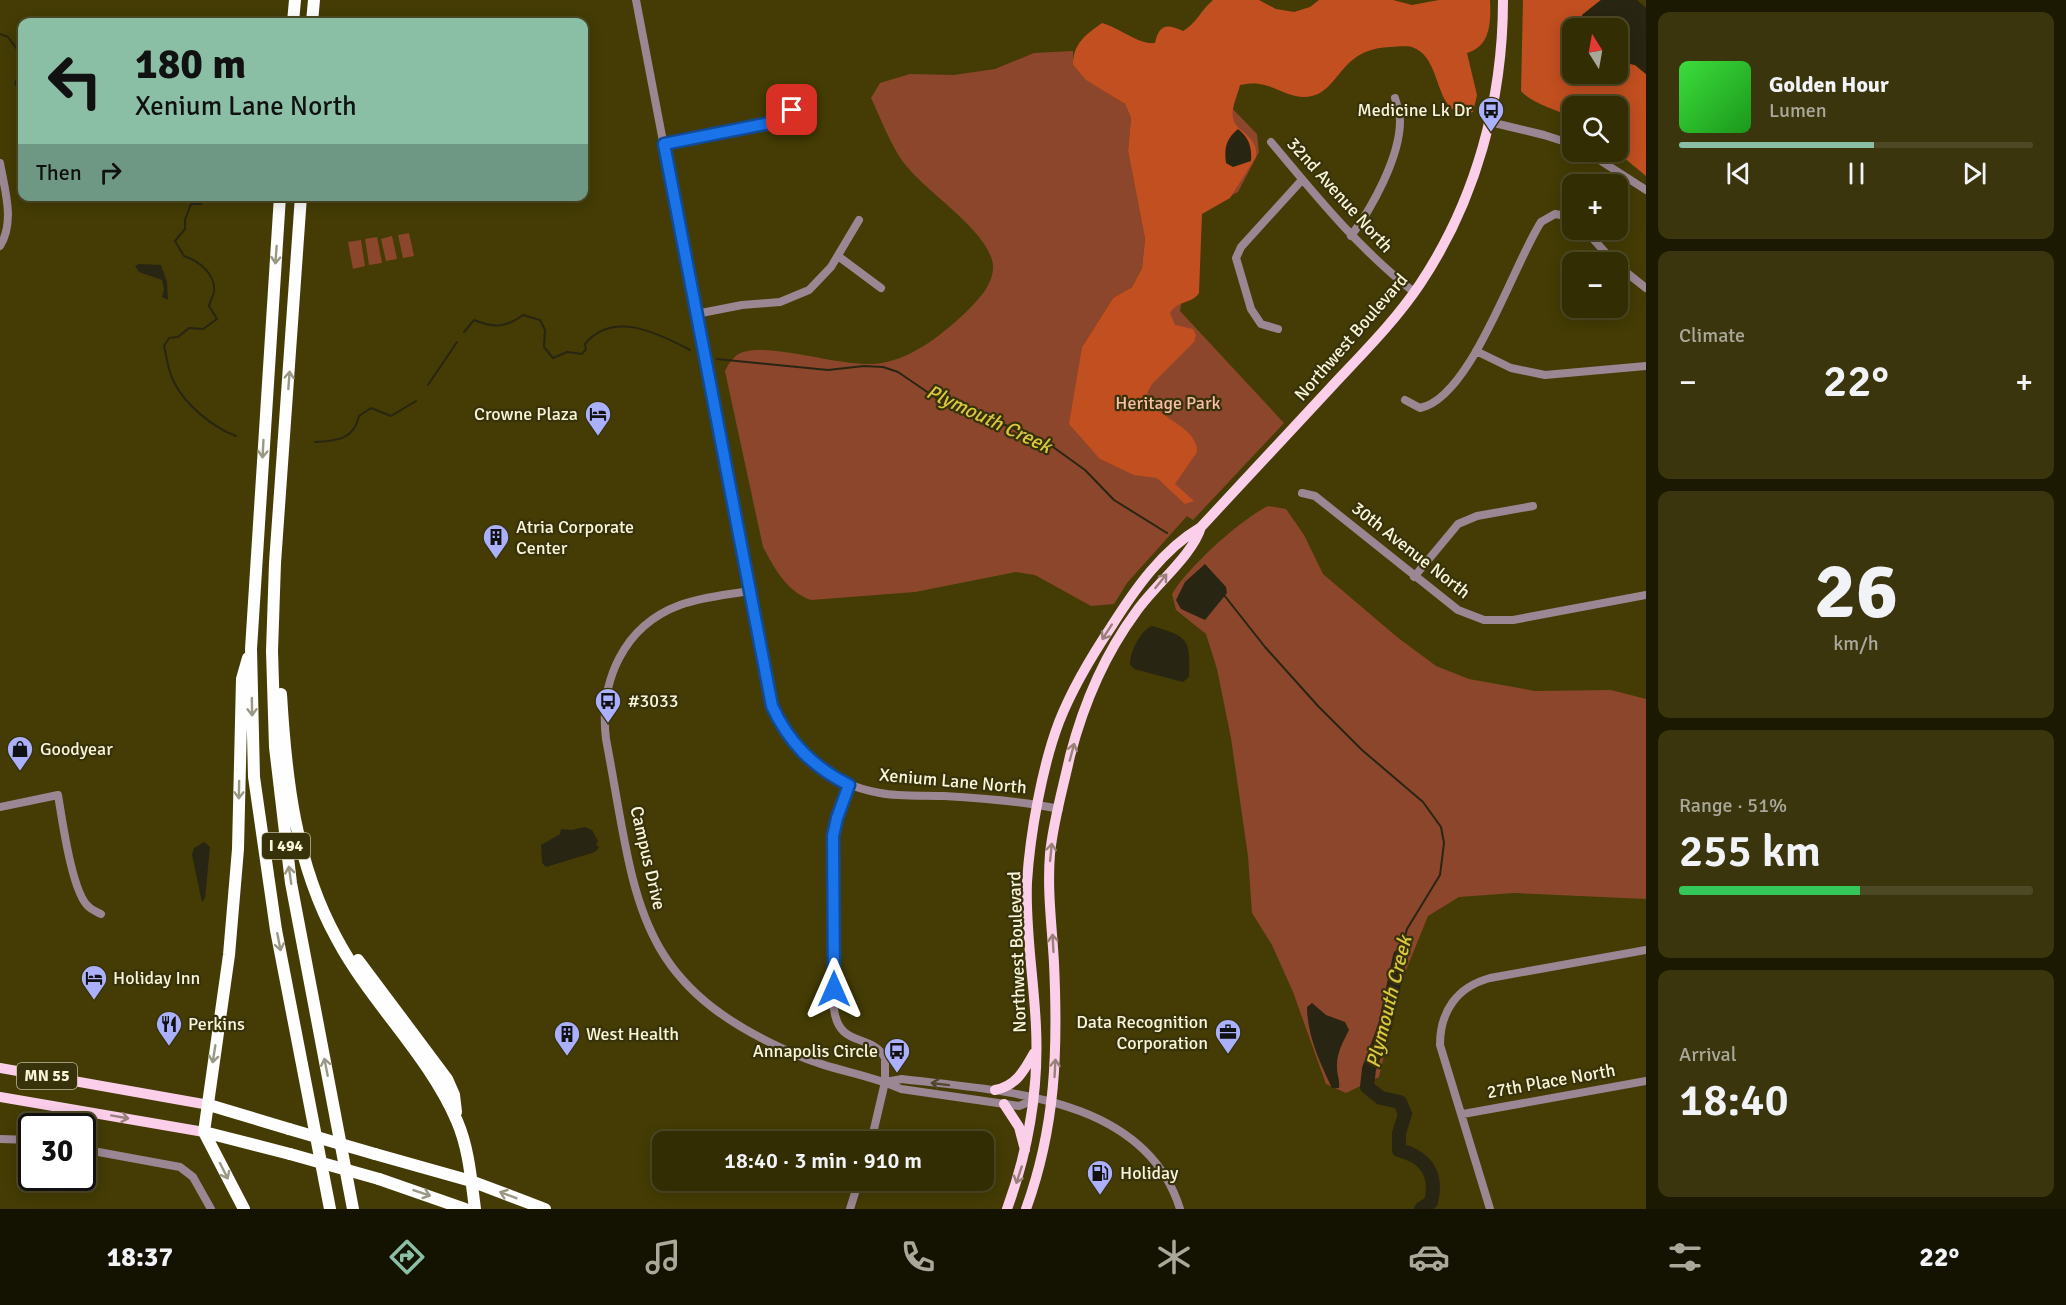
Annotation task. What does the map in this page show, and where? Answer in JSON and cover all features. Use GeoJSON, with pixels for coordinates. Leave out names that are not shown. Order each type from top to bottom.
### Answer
{"type":"FeatureCollection","features":[{"type":"Feature","properties":{"kind":"highway"},"geometry":{"type":"LineString","coordinates":[[293,18],[295,0]]}},
{"type":"Feature","properties":{"kind":"highway"},"geometry":{"type":"LineString","coordinates":[[312,18],[314,0]]}},
{"type":"Feature","properties":{"kind":"highway","name":"I 494"},"geometry":{"type":"LineString","coordinates":[[280,201],[251,649],[254,777],[263,851],[330,1209]]}},
{"type":"Feature","properties":{"kind":"highway","name":"I 494"},"geometry":{"type":"LineString","coordinates":[[301,201],[275,564],[272,651],[275,747],[291,883],[353,1209]]}},
{"type":"Feature","properties":{"kind":"highway"},"geometry":{"type":"LineString","coordinates":[[275,564],[287,773],[299,843],[336,938],[363,984],[440,1089],[456,1119],[471,1169],[476,1209]]}},
{"type":"Feature","properties":{"kind":"highway"},"geometry":{"type":"LineString","coordinates":[[241,1205],[204,1132],[229,955],[238,849],[242,678],[251,649]]}},
{"type":"Feature","properties":{"kind":"highway","name":"MN 55"},"geometry":{"type":"LineString","coordinates":[[209,1105],[471,1181],[545,1209]]}},
{"type":"Feature","properties":{"kind":"highway","name":"MN 55"},"geometry":{"type":"LineString","coordinates":[[204,1132],[379,1179],[465,1209]]}},
{"type":"Feature","properties":{"kind":"main road","name":"Northwest Boulevard"},"geometry":{"type":"LineString","coordinates":[[1007,1209],[1031,1134],[1036,1050],[1027,883],[1039,805],[1059,723],[1097,648],[1140,582],[1184,537],[1201,527],[1382,332],[1414,292],[1459,215],[1473,179],[1490,122],[1499,65],[1503,0]]}},
{"type":"Feature","properties":{"kind":"main road","name":"Northwest Boulevard"},"geometry":{"type":"LineString","coordinates":[[1026,1209],[1037,1178],[1053,1104],[1057,1032],[1050,854],[1059,809],[1085,708],[1107,661],[1135,612],[1197,542],[1201,527]]}},
{"type":"Feature","properties":{"kind":"main road"},"geometry":{"type":"LineString","coordinates":[[995,1090],[1007,1088],[1015,1082],[1036,1050]]}},
{"type":"Feature","properties":{"kind":"main road","name":"MN 55"},"geometry":{"type":"LineString","coordinates":[[0,1068],[209,1105]]}},
{"type":"Feature","properties":{"kind":"main road","name":"MN 55"},"geometry":{"type":"LineString","coordinates":[[0,1097],[204,1132]]}},
{"type":"Feature","properties":{"kind":"main road"},"geometry":{"type":"LineString","coordinates":[[1004,1104],[1019,1127],[1025,1154]]}},
{"type":"Feature","properties":{"kind":"street","name":"Xenium Lane North"},"geometry":{"type":"LineString","coordinates":[[636,0],[767,686],[781,724],[806,757],[821,769],[849,785],[881,794],[980,798],[1059,809]]}},
{"type":"Feature","properties":{"kind":"street"},"geometry":{"type":"LineString","coordinates":[[1351,236],[1373,203],[1392,155],[1400,121],[1395,98]]}},
{"type":"Feature","properties":{"kind":"street"},"geometry":{"type":"LineString","coordinates":[[664,144],[775,122],[792,110]]}},
{"type":"Feature","properties":{"kind":"street"},"geometry":{"type":"LineString","coordinates":[[1490,122],[1562,141]]}},
{"type":"Feature","properties":{"kind":"street","name":"32nd Avenue North"},"geometry":{"type":"LineString","coordinates":[[1271,142],[1301,181],[1371,257],[1414,292]]}},
{"type":"Feature","properties":{"kind":"street"},"geometry":{"type":"LineString","coordinates":[[1603,162],[1646,190]]}},
{"type":"Feature","properties":{"kind":"street"},"geometry":{"type":"LineString","coordinates":[[0,164],[8,233],[0,246]]}},
{"type":"Feature","properties":{"kind":"street"},"geometry":{"type":"LineString","coordinates":[[1278,329],[1261,324],[1251,309],[1236,258],[1241,247],[1301,181]]}},
{"type":"Feature","properties":{"kind":"street"},"geometry":{"type":"LineString","coordinates":[[1405,400],[1420,408],[1436,402],[1459,378],[1476,351],[1536,229],[1541,222],[1555,214],[1562,215]]}},
{"type":"Feature","properties":{"kind":"street"},"geometry":{"type":"LineString","coordinates":[[696,314],[742,305],[780,302],[795,297],[822,279],[859,220]]}},
{"type":"Feature","properties":{"kind":"street"},"geometry":{"type":"LineString","coordinates":[[1594,240],[1605,252]]}},
{"type":"Feature","properties":{"kind":"street"},"geometry":{"type":"LineString","coordinates":[[838,256],[881,288]]}},
{"type":"Feature","properties":{"kind":"street"},"geometry":{"type":"LineString","coordinates":[[1628,273],[1646,287]]}},
{"type":"Feature","properties":{"kind":"street"},"geometry":{"type":"LineString","coordinates":[[1476,351],[1511,368],[1545,375],[1646,366]]}},
{"type":"Feature","properties":{"kind":"street","name":"30th Avenue North"},"geometry":{"type":"LineString","coordinates":[[1302,494],[1315,496],[1458,610],[1484,620],[1498,622],[1646,596]]}},
{"type":"Feature","properties":{"kind":"street"},"geometry":{"type":"LineString","coordinates":[[1414,577],[1458,525],[1477,516],[1533,506]]}},
{"type":"Feature","properties":{"kind":"street","name":"Campus Drive"},"geometry":{"type":"LineString","coordinates":[[749,591],[681,604],[664,612],[635,635],[623,650],[608,684],[604,721],[606,740],[639,906],[648,929],[674,972],[691,991],[730,1022],[804,1058],[901,1089],[1019,1106],[1034,1100]]}},
{"type":"Feature","properties":{"kind":"street"},"geometry":{"type":"LineString","coordinates":[[849,785],[833,836],[834,1009],[837,1023],[847,1035],[881,1050],[886,1067],[885,1082],[874,1131]]}},
{"type":"Feature","properties":{"kind":"street"},"geometry":{"type":"LineString","coordinates":[[0,807],[58,795],[73,872],[79,890],[87,906],[101,914]]}},
{"type":"Feature","properties":{"kind":"street"},"geometry":{"type":"LineString","coordinates":[[1490,1209],[1440,1045],[1442,1022],[1452,1001],[1469,986],[1490,978],[1646,950]]}},
{"type":"Feature","properties":{"kind":"street","name":"Campus Drive"},"geometry":{"type":"LineString","coordinates":[[885,1082],[902,1079],[1021,1094],[1034,1100],[1098,1118],[1133,1139],[1161,1169],[1180,1209]]}},
{"type":"Feature","properties":{"kind":"street","name":"27th Place North"},"geometry":{"type":"LineString","coordinates":[[1462,1114],[1646,1080]]}},
{"type":"Feature","properties":{"kind":"street"},"geometry":{"type":"LineString","coordinates":[[0,1139],[18,1140]]}},
{"type":"Feature","properties":{"kind":"street"},"geometry":{"type":"LineString","coordinates":[[96,1152],[180,1167],[193,1177],[211,1209]]}},
{"type":"Feature","properties":{"kind":"street"},"geometry":{"type":"LineString","coordinates":[[850,1209],[856,1191]]}},
{"type":"Feature","properties":{"kind":"green space","name":"Heritage Park"},"geometry":{"type":"Polygon","coordinates":[[[1073,51],[1073,65],[1087,80],[1125,104],[1131,118],[1128,151],[1145,239],[1142,268],[1132,287],[1113,298],[1082,347],[1077,385],[1100,459],[1139,475],[1148,276],[1226,102],[1257,134],[1259,152],[1238,192],[1197,213],[1180,311],[1284,423],[1193,520],[1187,516],[1127,583],[1114,604],[1091,606],[1035,575],[1016,572],[915,592],[811,600],[802,596],[782,578],[763,547],[725,371],[737,355],[755,350],[787,352],[859,364],[887,362],[923,346],[964,314],[984,292],[991,279],[993,265],[989,251],[967,223],[908,168],[895,149],[871,98],[880,83],[910,74],[954,75],[995,69],[1034,53],[1073,51]]]}},
{"type":"Feature","properties":{"kind":"green space"},"geometry":{"type":"Polygon","coordinates":[[[409,233],[414,256],[403,258],[398,235],[409,233]]]}},
{"type":"Feature","properties":{"kind":"green space"},"geometry":{"type":"Polygon","coordinates":[[[392,236],[397,259],[386,261],[381,239],[392,236]]]}},
{"type":"Feature","properties":{"kind":"green space"},"geometry":{"type":"Polygon","coordinates":[[[377,237],[382,263],[369,265],[365,239],[377,237]]]}},
{"type":"Feature","properties":{"kind":"green space"},"geometry":{"type":"Polygon","coordinates":[[[361,240],[365,266],[353,269],[348,242],[361,240]]]}},
{"type":"Feature","properties":{"kind":"green space"},"geometry":{"type":"Polygon","coordinates":[[[1268,506],[1286,509],[1304,535],[1323,574],[1397,637],[1436,666],[1469,679],[1535,691],[1611,690],[1646,699],[1646,899],[1514,893],[1459,897],[1428,916],[1402,980],[1379,1077],[1346,1093],[1326,1084],[1293,992],[1272,945],[1252,913],[1248,856],[1231,738],[1217,669],[1206,634],[1176,610],[1172,594],[1190,571],[1216,545],[1243,522],[1268,506]]]}},
{"type":"Feature","properties":{"kind":"shaded area"},"geometry":{"type":"Polygon","coordinates":[[[1213,0],[1259,0],[1276,9],[1294,12],[1310,7],[1319,0],[1393,0],[1412,5],[1439,0],[1490,0],[1490,16],[1485,39],[1475,50],[1467,53],[1477,95],[1473,112],[1460,113],[1451,108],[1424,54],[1409,47],[1374,49],[1361,54],[1351,61],[1329,86],[1312,96],[1298,97],[1266,85],[1240,85],[1233,118],[1254,144],[1256,157],[1230,198],[1202,214],[1199,293],[1170,313],[1175,325],[1193,329],[1196,335],[1194,342],[1152,384],[1147,393],[1154,406],[1181,426],[1196,444],[1197,452],[1175,484],[1194,501],[1185,504],[1157,478],[1134,475],[1100,459],[1069,424],[1082,347],[1113,298],[1132,287],[1142,268],[1145,239],[1128,151],[1131,118],[1125,104],[1086,80],[1073,65],[1075,51],[1081,41],[1102,23],[1136,39],[1155,43],[1161,29],[1172,27],[1183,31],[1213,0]]]}},
{"type":"Feature","properties":{"kind":"shaded area"},"geometry":{"type":"Polygon","coordinates":[[[1523,0],[1601,0],[1582,15],[1582,18],[1562,18],[1562,84],[1628,84],[1628,63],[1635,65],[1646,74],[1646,176],[1628,161],[1628,96],[1562,96],[1562,113],[1538,103],[1521,91],[1523,0]]]}},
{"type":"Feature","properties":{"kind":"shaded area"},"geometry":{"type":"Polygon","coordinates":[[[1601,0],[1637,0],[1646,8],[1646,74],[1635,65],[1628,63],[1628,18],[1582,18],[1582,15],[1601,0]]]}},
{"type":"Feature","properties":{"kind":"shaded area"},"geometry":{"type":"Polygon","coordinates":[[[18,77],[18,90],[14,83],[18,77]]]}},
{"type":"Feature","properties":{"kind":"shaded area"},"geometry":{"type":"Polygon","coordinates":[[[1238,129],[1249,143],[1251,161],[1233,167],[1226,163],[1225,153],[1228,140],[1238,129]]]}},
{"type":"Feature","properties":{"kind":"shaded area"},"geometry":{"type":"Polygon","coordinates":[[[139,264],[161,265],[167,282],[168,300],[162,297],[164,289],[162,280],[139,272],[135,266],[139,264]]]}},
{"type":"Feature","properties":{"kind":"shaded area"},"geometry":{"type":"Polygon","coordinates":[[[1205,564],[1226,587],[1227,593],[1205,620],[1181,609],[1176,600],[1185,582],[1205,564]]]}},
{"type":"Feature","properties":{"kind":"shaded area"},"geometry":{"type":"Polygon","coordinates":[[[1152,626],[1174,633],[1185,642],[1189,655],[1189,677],[1183,682],[1134,669],[1130,664],[1136,642],[1152,626]]]}},
{"type":"Feature","properties":{"kind":"shaded area"},"geometry":{"type":"Polygon","coordinates":[[[585,827],[592,830],[598,841],[596,845],[599,847],[595,852],[546,867],[542,863],[541,845],[560,834],[561,829],[572,830],[585,827]]]}},
{"type":"Feature","properties":{"kind":"shaded area"},"geometry":{"type":"Polygon","coordinates":[[[204,842],[210,847],[205,898],[202,902],[192,855],[194,848],[204,842]]]}},
{"type":"Feature","properties":{"kind":"shaded area"},"geometry":{"type":"Polygon","coordinates":[[[1312,1003],[1326,1015],[1345,1022],[1349,1030],[1338,1058],[1339,1088],[1332,1088],[1315,1049],[1309,1028],[1307,1007],[1312,1003]]]}},
{"type":"Feature","properties":{"kind":"waterway","name":"Plymouth Creek"},"geometry":{"type":"LineString","coordinates":[[0,34],[8,37],[18,51]]}},
{"type":"Feature","properties":{"kind":"waterway","name":"Plymouth Creek"},"geometry":{"type":"LineString","coordinates":[[202,201],[201,204],[191,204],[185,220],[185,229],[175,241],[184,256],[201,265],[212,279],[214,292],[209,306],[217,319],[203,329],[189,328],[178,337],[169,338],[164,346],[172,378],[185,399],[210,421],[236,436]]}},
{"type":"Feature","properties":{"kind":"waterway","name":"Plymouth Creek"},"geometry":{"type":"LineString","coordinates":[[464,332],[474,320],[499,325],[511,322],[523,315],[540,320],[545,330],[544,347],[553,358],[567,352],[582,354],[586,349],[585,344],[596,334],[609,328],[622,326],[650,332],[690,350]]}},
{"type":"Feature","properties":{"kind":"waterway","name":"Plymouth Creek"},"geometry":{"type":"LineString","coordinates":[[428,385],[457,342]]}},
{"type":"Feature","properties":{"kind":"waterway","name":"Plymouth Creek"},"geometry":{"type":"LineString","coordinates":[[717,359],[828,370],[864,366],[883,367],[898,372],[939,400],[1042,439],[1085,470],[1114,500],[1167,533]]}},
{"type":"Feature","properties":{"kind":"waterway","name":"Plymouth Creek"},"geometry":{"type":"LineString","coordinates":[[315,442],[337,440],[348,435],[357,424],[359,416],[371,408],[391,416],[416,401]]}},
{"type":"Feature","properties":{"kind":"waterway","name":"Plymouth Creek"},"geometry":{"type":"LineString","coordinates":[[1224,595],[1265,647],[1318,706],[1362,750],[1423,802],[1441,827],[1444,843],[1440,875],[1407,929],[1400,956]]}},
{"type":"Feature","properties":{"kind":"waterway","name":"Plymouth Creek"},"geometry":{"type":"LineString","coordinates":[[1400,956],[1385,1026],[1369,1069],[1367,1087],[1381,1098],[1400,1102],[1405,1114],[1399,1133],[1399,1150],[1423,1162],[1428,1168],[1433,1183],[1431,1202],[1421,1209]]}},
{"type":"Feature","properties":{"kind":"place","name":"Medicine Lk Dr"},"geometry":{"type":"Point","coordinates":[1491,133]}},
{"type":"Feature","properties":{"kind":"place","name":"Crowne Plaza"},"geometry":{"type":"Point","coordinates":[598,437]}},
{"type":"Feature","properties":{"kind":"place","name":"Atria Corporate Center"},"geometry":{"type":"Point","coordinates":[496,560]}},
{"type":"Feature","properties":{"kind":"place","name":"#3033"},"geometry":{"type":"Point","coordinates":[608,724]}},
{"type":"Feature","properties":{"kind":"place","name":"Goodyear"},"geometry":{"type":"Point","coordinates":[20,772]}},
{"type":"Feature","properties":{"kind":"place","name":"Holiday Inn"},"geometry":{"type":"Point","coordinates":[94,1001]}},
{"type":"Feature","properties":{"kind":"place","name":"Perkins"},"geometry":{"type":"Point","coordinates":[169,1047]}},
{"type":"Feature","properties":{"kind":"place","name":"Data Recognition Corporation"},"geometry":{"type":"Point","coordinates":[1228,1055]}},
{"type":"Feature","properties":{"kind":"place","name":"West Health"},"geometry":{"type":"Point","coordinates":[567,1057]}},
{"type":"Feature","properties":{"kind":"place","name":"Annapolis Circle"},"geometry":{"type":"Point","coordinates":[897,1074]}},
{"type":"Feature","properties":{"kind":"place","name":"Holiday"},"geometry":{"type":"Point","coordinates":[1100,1196]}},
{"type":"Feature","properties":{"kind":"route"},"geometry":{"type":"LineString","coordinates":[[792,110],[775,122],[664,144],[772,706],[793,742],[806,757],[821,769],[849,785],[833,836],[834,989]]}}]}
